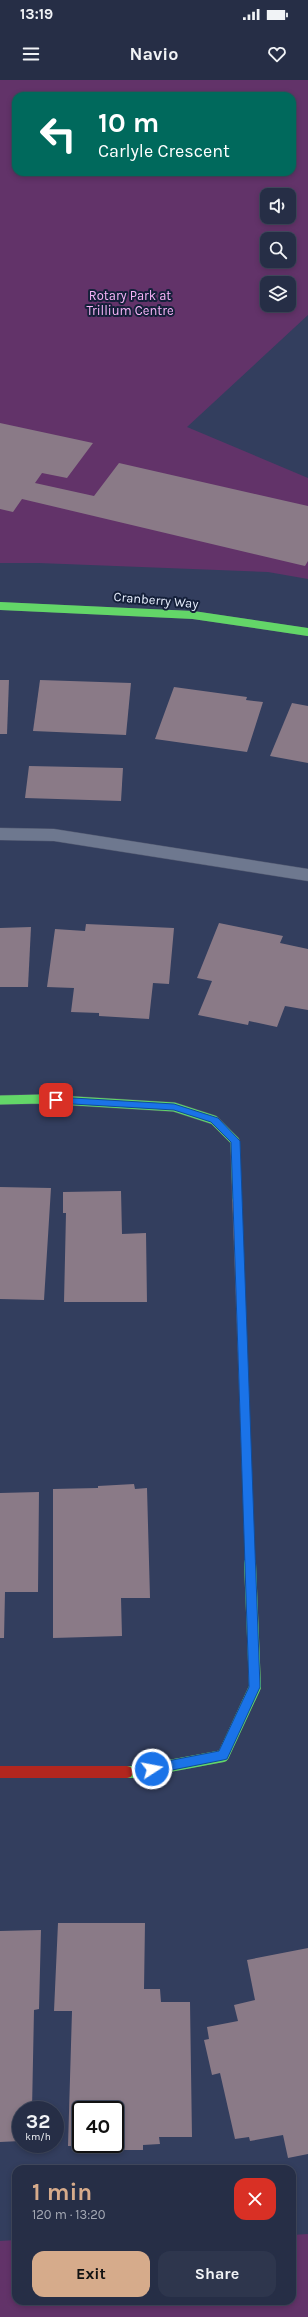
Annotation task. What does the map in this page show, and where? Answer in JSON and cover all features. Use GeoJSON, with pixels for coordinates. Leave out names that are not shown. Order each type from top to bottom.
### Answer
{"type":"FeatureCollection","features":[{"type":"Feature","properties":{"kind":"street","name":"Cranberry Way"},"geometry":{"type":"LineString","coordinates":[[0,606],[117,609],[267,623],[308,632]]}},
{"type":"Feature","properties":{"kind":"street"},"geometry":{"type":"LineString","coordinates":[[0,1100],[42,1099],[174,1107],[214,1120],[235,1141],[254,1687],[223,1756],[138,1772],[0,1772]]}},
{"type":"Feature","properties":{"kind":"lane"},"geometry":{"type":"LineString","coordinates":[[0,834],[54,835],[308,875]]}},
{"type":"Feature","properties":{"kind":"green space","name":"Rotary Park at Trillium Centre"},"geometry":{"type":"Polygon","coordinates":[[[0,80],[308,80],[308,315],[187,427],[308,478],[308,579],[268,572],[39,563],[0,563],[0,80]]]}},
{"type":"Feature","properties":{"kind":"green space"},"geometry":{"type":"Polygon","coordinates":[[[308,2234],[308,2317],[0,2317],[0,2241],[12,2240],[12,2305],[296,2305],[296,2235],[308,2234]]]}},
{"type":"Feature","properties":{"kind":"building"},"geometry":{"type":"Polygon","coordinates":[[[0,423],[93,443],[67,478],[42,473],[35,483],[94,496],[119,463],[308,506],[308,561],[305,566],[22,499],[13,512],[0,509],[0,423]]]}},
{"type":"Feature","properties":{"kind":"building"},"geometry":{"type":"Polygon","coordinates":[[[0,680],[9,680],[7,734],[0,734],[0,680]]]}},
{"type":"Feature","properties":{"kind":"building"},"geometry":{"type":"Polygon","coordinates":[[[40,680],[131,683],[126,735],[33,731],[40,680]]]}},
{"type":"Feature","properties":{"kind":"building"},"geometry":{"type":"Polygon","coordinates":[[[174,687],[247,697],[246,700],[263,702],[247,752],[155,739],[174,687]]]}},
{"type":"Feature","properties":{"kind":"building"},"geometry":{"type":"Polygon","coordinates":[[[292,703],[308,706],[308,763],[270,756],[292,703]]]}},
{"type":"Feature","properties":{"kind":"building"},"geometry":{"type":"Polygon","coordinates":[[[29,766],[123,768],[121,801],[25,798],[29,766]]]}},
{"type":"Feature","properties":{"kind":"building"},"geometry":{"type":"Polygon","coordinates":[[[219,923],[283,936],[280,943],[308,949],[308,1010],[285,1006],[277,1027],[249,1021],[248,1025],[198,1015],[212,981],[197,978],[219,923]]]}},
{"type":"Feature","properties":{"kind":"building"},"geometry":{"type":"Polygon","coordinates":[[[86,924],[174,928],[169,984],[153,983],[149,1019],[99,1016],[99,1013],[71,1012],[74,988],[47,987],[55,929],[85,931],[86,924]]]}},
{"type":"Feature","properties":{"kind":"building"},"geometry":{"type":"Polygon","coordinates":[[[31,927],[28,987],[0,987],[0,928],[31,927]]]}},
{"type":"Feature","properties":{"kind":"building"},"geometry":{"type":"Polygon","coordinates":[[[0,1187],[51,1188],[44,1300],[0,1299],[0,1187]]]}},
{"type":"Feature","properties":{"kind":"building"},"geometry":{"type":"Polygon","coordinates":[[[121,1191],[122,1234],[146,1233],[147,1302],[64,1302],[66,1213],[63,1213],[63,1192],[121,1191]]]}},
{"type":"Feature","properties":{"kind":"building"},"geometry":{"type":"Polygon","coordinates":[[[134,1484],[135,1489],[147,1488],[150,1598],[121,1598],[122,1636],[53,1638],[53,1489],[98,1488],[98,1486],[134,1484]]]}},
{"type":"Feature","properties":{"kind":"building"},"geometry":{"type":"Polygon","coordinates":[[[39,1492],[38,1592],[5,1592],[4,1638],[0,1638],[0,1493],[39,1492]]]}},
{"type":"Feature","properties":{"kind":"building"},"geometry":{"type":"Polygon","coordinates":[[[58,1923],[145,1923],[144,1989],[160,1989],[161,2002],[190,2002],[192,2137],[159,2137],[160,2144],[143,2145],[143,2150],[124,2150],[124,2101],[72,2101],[72,2146],[68,2146],[72,2011],[54,2011],[58,1923]]]}},
{"type":"Feature","properties":{"kind":"building"},"geometry":{"type":"Polygon","coordinates":[[[41,1930],[39,2009],[34,2010],[32,2101],[12,2101],[12,2141],[0,2142],[0,1931],[41,1930]]]}},
{"type":"Feature","properties":{"kind":"building"},"geometry":{"type":"Polygon","coordinates":[[[308,1948],[308,2154],[288,2158],[283,2135],[250,2141],[249,2137],[235,2139],[220,2073],[212,2075],[204,2040],[209,2039],[207,2027],[238,2021],[234,2005],[255,2000],[247,1960],[308,1948]]]}},
{"type":"Feature","properties":{"kind":"traffic: fast"},"geometry":{"type":"LineString","coordinates":[[0,606],[193,615],[308,632]]}},
{"type":"Feature","properties":{"kind":"traffic: fast"},"geometry":{"type":"LineString","coordinates":[[0,1100],[42,1099],[174,1107],[214,1120],[235,1141],[237,1200]]}},
{"type":"Feature","properties":{"kind":"traffic: fast"},"geometry":{"type":"LineString","coordinates":[[127,1772],[137,1772],[223,1756],[255,1687],[247,1477]]}},
{"type":"Feature","properties":{"kind":"traffic: slow"},"geometry":{"type":"LineString","coordinates":[[237,1200],[247,1477]]}},
{"type":"Feature","properties":{"kind":"traffic: jam"},"geometry":{"type":"LineString","coordinates":[[0,1772],[127,1772]]}},
{"type":"Feature","properties":{"kind":"route"},"geometry":{"type":"LineString","coordinates":[[56,1100],[174,1107],[214,1120],[235,1141],[254,1687],[223,1756],[152,1769]]}}]}
